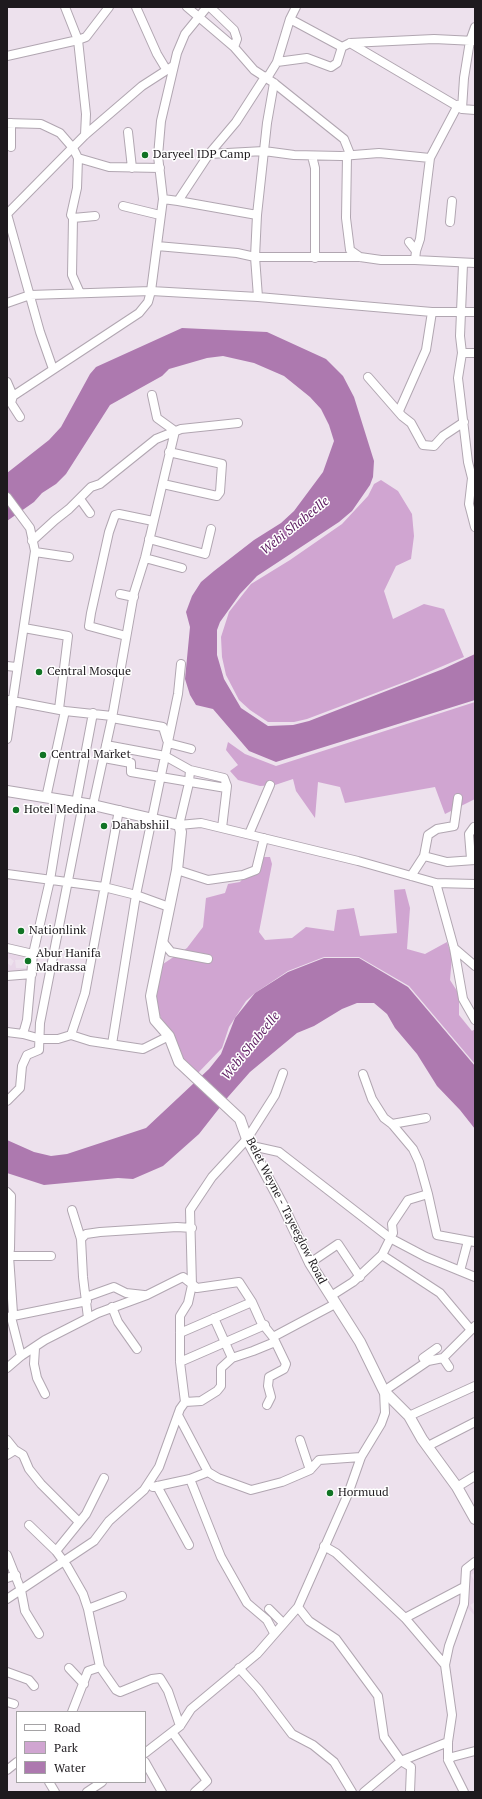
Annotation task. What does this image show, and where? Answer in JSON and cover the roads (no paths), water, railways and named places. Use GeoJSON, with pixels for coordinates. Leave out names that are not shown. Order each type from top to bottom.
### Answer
{"type":"FeatureCollection","features":[{"type":"Feature","properties":{"kind":"main road"},"geometry":{"type":"LineString","coordinates":[[7,791],[119,810],[179,825],[181,832],[177,870],[151,996],[155,1020],[169,1036]]}},
{"type":"Feature","properties":{"kind":"main road","name":"Belet Weyne - Tayeeglow Road"},"geometry":{"type":"LineString","coordinates":[[169,1036],[179,1062],[225,1106],[240,1118],[249,1142],[310,1263],[360,1342],[384,1391],[409,1416],[422,1439],[457,1487],[474,1515]]}},
{"type":"Feature","properties":{"kind":"street"},"geometry":{"type":"LineString","coordinates":[[65,7],[78,40],[86,114],[84,135]]}},
{"type":"Feature","properties":{"kind":"street"},"geometry":{"type":"LineString","coordinates":[[7,56],[86,37],[109,7]]}},
{"type":"Feature","properties":{"kind":"street"},"geometry":{"type":"LineString","coordinates":[[10,398],[139,313],[148,302],[151,291],[162,199],[158,156],[161,121],[171,82],[169,68],[157,54],[136,7]]}},
{"type":"Feature","properties":{"kind":"street"},"geometry":{"type":"LineString","coordinates":[[187,7],[234,47],[254,70],[274,83],[344,139],[349,155],[346,218],[350,250],[360,258]]}},
{"type":"Feature","properties":{"kind":"street"},"geometry":{"type":"LineString","coordinates":[[53,369],[7,214],[84,135],[142,86],[169,68],[185,34],[207,7]]}},
{"type":"Feature","properties":{"kind":"street"},"geometry":{"type":"LineString","coordinates":[[210,7],[234,30],[237,39],[234,47]]}},
{"type":"Feature","properties":{"kind":"street"},"geometry":{"type":"LineString","coordinates":[[178,201],[209,154],[236,122],[265,77],[270,75],[277,62],[290,19],[296,7]]}},
{"type":"Feature","properties":{"kind":"street"},"geometry":{"type":"LineString","coordinates":[[290,19],[342,48]]}},
{"type":"Feature","properties":{"kind":"street"},"geometry":{"type":"LineString","coordinates":[[415,260],[420,239],[430,158],[460,107],[464,78],[475,27]]}},
{"type":"Feature","properties":{"kind":"street"},"geometry":{"type":"LineString","coordinates":[[277,62],[308,58],[331,67],[337,63],[342,48],[350,43],[434,39],[473,41]]}},
{"type":"Feature","properties":{"kind":"street"},"geometry":{"type":"LineString","coordinates":[[350,43],[460,107],[475,110]]}},
{"type":"Feature","properties":{"kind":"street"},"geometry":{"type":"LineString","coordinates":[[258,296],[255,257],[257,215],[267,123],[274,83]]}},
{"type":"Feature","properties":{"kind":"street"},"geometry":{"type":"LineString","coordinates":[[11,147],[9,123],[41,124],[60,132],[73,148],[78,158],[77,188],[71,216],[73,218],[72,275],[80,292]]}},
{"type":"Feature","properties":{"kind":"street"},"geometry":{"type":"LineString","coordinates":[[128,132],[132,168]]}},
{"type":"Feature","properties":{"kind":"street"},"geometry":{"type":"LineString","coordinates":[[209,154],[264,151],[312,156],[379,153],[430,158]]}},
{"type":"Feature","properties":{"kind":"street"},"geometry":{"type":"LineString","coordinates":[[312,156],[315,168],[315,258]]}},
{"type":"Feature","properties":{"kind":"street"},"geometry":{"type":"LineString","coordinates":[[78,158],[109,166],[160,168]]}},
{"type":"Feature","properties":{"kind":"street"},"geometry":{"type":"LineString","coordinates":[[162,199],[257,215]]}},
{"type":"Feature","properties":{"kind":"street"},"geometry":{"type":"LineString","coordinates":[[450,222],[452,202]]}},
{"type":"Feature","properties":{"kind":"street"},"geometry":{"type":"LineString","coordinates":[[123,206],[160,215]]}},
{"type":"Feature","properties":{"kind":"street"},"geometry":{"type":"LineString","coordinates":[[73,218],[95,216]]}},
{"type":"Feature","properties":{"kind":"street"},"geometry":{"type":"LineString","coordinates":[[409,242],[416,251]]}},
{"type":"Feature","properties":{"kind":"street"},"geometry":{"type":"LineString","coordinates":[[157,246],[237,252],[255,257],[360,258],[381,260],[415,260],[463,264],[475,263]]}},
{"type":"Feature","properties":{"kind":"street"},"geometry":{"type":"LineString","coordinates":[[463,264],[460,336],[462,353],[458,378],[468,462],[473,478],[469,504],[475,527]]}},
{"type":"Feature","properties":{"kind":"street"},"geometry":{"type":"LineString","coordinates":[[7,303],[30,295],[80,292],[151,291],[258,296],[432,312],[475,312]]}},
{"type":"Feature","properties":{"kind":"street"},"geometry":{"type":"LineString","coordinates":[[399,411],[426,350],[432,312]]}},
{"type":"Feature","properties":{"kind":"street"},"geometry":{"type":"LineString","coordinates":[[462,353],[475,353]]}},
{"type":"Feature","properties":{"kind":"street"},"geometry":{"type":"LineString","coordinates":[[368,377],[402,416],[411,423],[423,445],[434,446],[443,436],[464,422]]}},
{"type":"Feature","properties":{"kind":"street"},"geometry":{"type":"LineString","coordinates":[[7,382],[11,404],[20,417]]}},
{"type":"Feature","properties":{"kind":"street"},"geometry":{"type":"LineString","coordinates":[[152,395],[157,418],[175,431]]}},
{"type":"Feature","properties":{"kind":"street"},"geometry":{"type":"LineString","coordinates":[[32,541],[91,487],[100,484],[156,439],[175,431],[238,423]]}},
{"type":"Feature","properties":{"kind":"street"},"geometry":{"type":"LineString","coordinates":[[84,804],[104,758],[134,597],[145,558],[175,431]]}},
{"type":"Feature","properties":{"kind":"street"},"geometry":{"type":"LineString","coordinates":[[163,484],[217,496],[220,492],[222,464],[169,452]]}},
{"type":"Feature","properties":{"kind":"street"},"geometry":{"type":"LineString","coordinates":[[7,497],[25,518],[30,528],[35,552],[24,628],[10,700],[7,739]]}},
{"type":"Feature","properties":{"kind":"street"},"geometry":{"type":"LineString","coordinates":[[80,498],[90,513]]}},
{"type":"Feature","properties":{"kind":"street"},"geometry":{"type":"LineString","coordinates":[[126,636],[90,626],[91,612],[109,532],[115,515],[119,514],[153,521]]}},
{"type":"Feature","properties":{"kind":"street"},"geometry":{"type":"LineString","coordinates":[[149,539],[205,554],[211,529]]}},
{"type":"Feature","properties":{"kind":"street"},"geometry":{"type":"LineString","coordinates":[[35,552],[69,557]]}},
{"type":"Feature","properties":{"kind":"street"},"geometry":{"type":"LineString","coordinates":[[145,558],[182,568]]}},
{"type":"Feature","properties":{"kind":"street"},"geometry":{"type":"LineString","coordinates":[[120,594],[134,597]]}},
{"type":"Feature","properties":{"kind":"street"},"geometry":{"type":"LineString","coordinates":[[24,628],[68,636],[62,710],[46,798]]}},
{"type":"Feature","properties":{"kind":"street"},"geometry":{"type":"LineString","coordinates":[[112,1044],[136,895],[178,694],[181,664]]}},
{"type":"Feature","properties":{"kind":"street"},"geometry":{"type":"LineString","coordinates":[[7,666],[16,667]]}},
{"type":"Feature","properties":{"kind":"street"},"geometry":{"type":"LineString","coordinates":[[10,700],[62,710],[93,713],[163,727],[168,743]]}},
{"type":"Feature","properties":{"kind":"street"},"geometry":{"type":"LineString","coordinates":[[7,1101],[20,1088],[22,1066],[27,1056],[39,1050],[41,1039],[40,1023],[84,804],[93,713]]}},
{"type":"Feature","properties":{"kind":"street"},"geometry":{"type":"LineString","coordinates":[[168,743],[190,749]]}},
{"type":"Feature","properties":{"kind":"street"},"geometry":{"type":"LineString","coordinates":[[106,745],[164,756],[190,770],[224,778],[227,786],[222,828]]}},
{"type":"Feature","properties":{"kind":"street"},"geometry":{"type":"LineString","coordinates":[[104,758],[131,764],[131,772],[226,788]]}},
{"type":"Feature","properties":{"kind":"street"},"geometry":{"type":"LineString","coordinates":[[190,770],[190,783],[179,825],[201,823],[250,834],[358,861],[436,883],[475,884]]}},
{"type":"Feature","properties":{"kind":"street"},"geometry":{"type":"LineString","coordinates":[[250,834],[270,785]]}},
{"type":"Feature","properties":{"kind":"street"},"geometry":{"type":"LineString","coordinates":[[411,876],[424,856],[428,836],[432,831],[454,826],[458,798]]}},
{"type":"Feature","properties":{"kind":"street"},"geometry":{"type":"LineString","coordinates":[[23,1034],[34,954],[50,880],[63,800]]}},
{"type":"Feature","properties":{"kind":"street"},"geometry":{"type":"LineString","coordinates":[[71,1034],[85,993],[119,810]]}},
{"type":"Feature","properties":{"kind":"street"},"geometry":{"type":"LineString","coordinates":[[424,856],[447,862],[473,859],[469,834],[474,827]]}},
{"type":"Feature","properties":{"kind":"street"},"geometry":{"type":"LineString","coordinates":[[177,870],[208,880],[243,876],[256,870],[264,838]]}},
{"type":"Feature","properties":{"kind":"street"},"geometry":{"type":"LineString","coordinates":[[7,874],[104,887],[136,895],[169,907]]}},
{"type":"Feature","properties":{"kind":"street"},"geometry":{"type":"LineString","coordinates":[[436,883],[454,948],[463,998],[475,1020]]}},
{"type":"Feature","properties":{"kind":"street"},"geometry":{"type":"LineString","coordinates":[[162,941],[171,952],[208,959]]}},
{"type":"Feature","properties":{"kind":"street"},"geometry":{"type":"LineString","coordinates":[[7,948],[34,954]]}},
{"type":"Feature","properties":{"kind":"street"},"geometry":{"type":"LineString","coordinates":[[454,948],[475,966]]}},
{"type":"Feature","properties":{"kind":"street"},"geometry":{"type":"LineString","coordinates":[[7,976],[32,974]]}},
{"type":"Feature","properties":{"kind":"street"},"geometry":{"type":"LineString","coordinates":[[7,1032],[52,1040],[71,1034],[90,1041],[143,1049],[169,1036]]}},
{"type":"Feature","properties":{"kind":"street"},"geometry":{"type":"LineString","coordinates":[[7,1599],[94,1541],[109,1521],[144,1490],[159,1467],[184,1402],[180,1362],[180,1316],[188,1303],[192,1285],[192,1228],[190,1210],[212,1177],[249,1142],[276,1095],[283,1073]]}},
{"type":"Feature","properties":{"kind":"street"},"geometry":{"type":"LineString","coordinates":[[363,1074],[384,1118],[392,1124],[413,1149],[419,1162],[437,1235],[471,1241],[460,1270]]}},
{"type":"Feature","properties":{"kind":"street"},"geometry":{"type":"LineString","coordinates":[[392,1124],[426,1118]]}},
{"type":"Feature","properties":{"kind":"street"},"geometry":{"type":"LineString","coordinates":[[249,1142],[280,1152],[390,1238],[426,1257],[475,1277]]}},
{"type":"Feature","properties":{"kind":"street"},"geometry":{"type":"LineString","coordinates":[[7,1192],[11,1196],[9,1251],[14,1313],[9,1317]]}},
{"type":"Feature","properties":{"kind":"street"},"geometry":{"type":"LineString","coordinates":[[184,1402],[201,1401],[217,1391],[221,1386],[221,1368],[232,1358],[253,1351],[274,1340],[333,1300],[360,1277],[382,1255],[393,1233],[392,1224],[408,1200],[428,1194]]}},
{"type":"Feature","properties":{"kind":"street"},"geometry":{"type":"LineString","coordinates":[[72,1210],[81,1238],[82,1277],[88,1318]]}},
{"type":"Feature","properties":{"kind":"street"},"geometry":{"type":"LineString","coordinates":[[81,1238],[86,1234],[100,1232],[177,1227],[192,1228]]}},
{"type":"Feature","properties":{"kind":"street"},"geometry":{"type":"LineString","coordinates":[[310,1263],[338,1244],[360,1277]]}},
{"type":"Feature","properties":{"kind":"street"},"geometry":{"type":"LineString","coordinates":[[9,1251],[51,1256]]}},
{"type":"Feature","properties":{"kind":"street"},"geometry":{"type":"LineString","coordinates":[[382,1255],[440,1293],[473,1328],[443,1358],[426,1358]]}},
{"type":"Feature","properties":{"kind":"street"},"geometry":{"type":"LineString","coordinates":[[7,1368],[21,1356],[45,1340],[112,1307],[147,1295],[183,1277],[197,1288],[239,1282],[252,1302],[261,1322],[274,1340],[286,1364],[284,1369],[269,1377],[268,1386],[270,1397],[267,1405]]}},
{"type":"Feature","properties":{"kind":"street"},"geometry":{"type":"LineString","coordinates":[[9,1317],[86,1299],[114,1287],[126,1293],[147,1295]]}},
{"type":"Feature","properties":{"kind":"street"},"geometry":{"type":"LineString","coordinates":[[180,1333],[252,1302]]}},
{"type":"Feature","properties":{"kind":"street"},"geometry":{"type":"LineString","coordinates":[[112,1307],[118,1322],[137,1348]]}},
{"type":"Feature","properties":{"kind":"street"},"geometry":{"type":"LineString","coordinates":[[9,1317],[21,1356]]}},
{"type":"Feature","properties":{"kind":"street"},"geometry":{"type":"LineString","coordinates":[[214,1318],[232,1358]]}},
{"type":"Feature","properties":{"kind":"street"},"geometry":{"type":"LineString","coordinates":[[180,1362],[226,1344],[265,1326]]}},
{"type":"Feature","properties":{"kind":"street"},"geometry":{"type":"LineString","coordinates":[[35,1348],[34,1364],[37,1378],[45,1394]]}},
{"type":"Feature","properties":{"kind":"street"},"geometry":{"type":"LineString","coordinates":[[146,1752],[180,1726],[191,1709],[257,1654],[282,1622],[298,1607],[348,1494],[361,1457],[381,1424],[385,1413],[384,1391],[437,1348]]}},
{"type":"Feature","properties":{"kind":"street"},"geometry":{"type":"LineString","coordinates":[[443,1358],[449,1367]]}},
{"type":"Feature","properties":{"kind":"street"},"geometry":{"type":"LineString","coordinates":[[409,1416],[475,1386]]}},
{"type":"Feature","properties":{"kind":"street"},"geometry":{"type":"LineString","coordinates":[[178,1415],[208,1472],[251,1490],[282,1482],[310,1470],[319,1460],[361,1457]]}},
{"type":"Feature","properties":{"kind":"street"},"geometry":{"type":"LineString","coordinates":[[428,1446],[475,1422]]}},
{"type":"Feature","properties":{"kind":"street"},"geometry":{"type":"LineString","coordinates":[[7,1440],[15,1450],[23,1455],[29,1469],[41,1484],[79,1522]]}},
{"type":"Feature","properties":{"kind":"street"},"geometry":{"type":"LineString","coordinates":[[300,1440],[310,1470]]}},
{"type":"Feature","properties":{"kind":"street"},"geometry":{"type":"LineString","coordinates":[[7,1454],[15,1450]]}},
{"type":"Feature","properties":{"kind":"street"},"geometry":{"type":"LineString","coordinates":[[144,1490],[190,1479],[208,1472]]}},
{"type":"Feature","properties":{"kind":"street"},"geometry":{"type":"LineString","coordinates":[[457,1487],[475,1476]]}},
{"type":"Feature","properties":{"kind":"street"},"geometry":{"type":"LineString","coordinates":[[56,1551],[86,1514],[104,1478]]}},
{"type":"Feature","properties":{"kind":"street"},"geometry":{"type":"LineString","coordinates":[[190,1479],[221,1557],[247,1603],[267,1620],[274,1633]]}},
{"type":"Feature","properties":{"kind":"street"},"geometry":{"type":"LineString","coordinates":[[157,1486],[189,1545]]}},
{"type":"Feature","properties":{"kind":"street"},"geometry":{"type":"LineString","coordinates":[[29,1525],[56,1551],[62,1562],[67,1566],[83,1594],[88,1609],[100,1667],[116,1690],[120,1692],[152,1679],[160,1678],[168,1691],[180,1726]]}},
{"type":"Feature","properties":{"kind":"street"},"geometry":{"type":"LineString","coordinates":[[324,1546],[336,1553],[405,1618],[445,1665]]}},
{"type":"Feature","properties":{"kind":"street"},"geometry":{"type":"LineString","coordinates":[[7,1555],[21,1590],[25,1611],[39,1634]]}},
{"type":"Feature","properties":{"kind":"street"},"geometry":{"type":"LineString","coordinates":[[464,1792],[448,1760],[448,1742],[452,1715],[445,1665],[449,1646],[464,1604],[466,1569],[475,1562]]}},
{"type":"Feature","properties":{"kind":"street"},"geometry":{"type":"LineString","coordinates":[[7,1578],[16,1575]]}},
{"type":"Feature","properties":{"kind":"street"},"geometry":{"type":"LineString","coordinates":[[405,1618],[464,1587]]}},
{"type":"Feature","properties":{"kind":"street"},"geometry":{"type":"LineString","coordinates":[[88,1609],[122,1596]]}},
{"type":"Feature","properties":{"kind":"street"},"geometry":{"type":"LineString","coordinates":[[298,1607],[309,1621],[336,1639],[378,1696],[384,1737],[401,1761],[411,1767],[410,1792]]}},
{"type":"Feature","properties":{"kind":"street"},"geometry":{"type":"LineString","coordinates":[[269,1609],[282,1622]]}},
{"type":"Feature","properties":{"kind":"street"},"geometry":{"type":"LineString","coordinates":[[72,1711],[88,1671],[100,1667]]}},
{"type":"Feature","properties":{"kind":"street"},"geometry":{"type":"LineString","coordinates":[[69,1668],[84,1684]]}},
{"type":"Feature","properties":{"kind":"street"},"geometry":{"type":"LineString","coordinates":[[239,1668],[292,1734],[313,1745],[334,1762],[352,1792]]}},
{"type":"Feature","properties":{"kind":"street"},"geometry":{"type":"LineString","coordinates":[[7,1672],[30,1680],[34,1686]]}},
{"type":"Feature","properties":{"kind":"street"},"geometry":{"type":"LineString","coordinates":[[172,1732],[207,1782],[195,1792]]}},
{"type":"Feature","properties":{"kind":"street"},"geometry":{"type":"LineString","coordinates":[[364,1792],[401,1761],[448,1742]]}},
{"type":"Feature","properties":{"kind":"street"},"geometry":{"type":"LineString","coordinates":[[448,1760],[452,1757],[475,1751]]}},
{"type":"Feature","properties":{"kind":"street"},"geometry":{"type":"LineString","coordinates":[[7,1770],[16,1763]]}},
{"type":"Feature","properties":{"kind":"street"},"geometry":{"type":"LineString","coordinates":[[146,1764],[162,1792]]}},
{"type":"Feature","properties":{"kind":"street"},"geometry":{"type":"LineString","coordinates":[[50,1783],[55,1792]]}},
{"type":"Feature","properties":{"kind":"street"},"geometry":{"type":"LineString","coordinates":[[87,1792],[100,1783]]}},
{"type":"Feature","properties":{"kind":"water","name":"Webi Shabeelle"},"geometry":{"type":"Polygon","coordinates":[[[182,328],[267,332],[326,359],[343,376],[354,397],[374,461],[373,477],[370,485],[352,511],[339,522],[257,576],[240,594],[220,622],[217,630],[217,655],[224,679],[241,708],[268,726],[293,725],[309,721],[443,669],[475,654],[475,700],[276,762],[249,751],[213,709],[196,705],[190,695],[185,679],[190,627],[186,612],[192,596],[201,582],[214,571],[254,540],[281,523],[294,511],[323,472],[334,441],[329,425],[321,409],[310,397],[284,376],[254,363],[223,356],[207,358],[169,369],[162,376],[110,405],[66,474],[56,484],[42,493],[34,502],[7,521],[7,473],[49,440],[61,427],[90,374],[96,367],[182,328]]]}},
{"type":"Feature","properties":{"kind":"water","name":"Webi Shabeelle"},"geometry":{"type":"Polygon","coordinates":[[[324,958],[359,958],[408,987],[475,1066],[475,1129],[460,1110],[437,1086],[417,1054],[395,1028],[387,1014],[374,1003],[357,1003],[342,1009],[314,1026],[297,1033],[250,1072],[199,1134],[163,1166],[133,1179],[118,1178],[44,1185],[7,1173],[7,1140],[34,1152],[51,1156],[67,1154],[146,1128],[209,1069],[221,1054],[235,1018],[255,993],[288,972],[324,958]]]}},
{"type":"Feature","properties":{"kind":"place","name":"Daryeel IDP Camp"},"geometry":{"type":"Point","coordinates":[145,155]}},
{"type":"Feature","properties":{"kind":"place","name":"Central Mosque"},"geometry":{"type":"Point","coordinates":[39,672]}},
{"type":"Feature","properties":{"kind":"place","name":"Central Market"},"geometry":{"type":"Point","coordinates":[43,755]}},
{"type":"Feature","properties":{"kind":"place","name":"Hotel Medina"},"geometry":{"type":"Point","coordinates":[16,810]}},
{"type":"Feature","properties":{"kind":"place","name":"Dahabshiil"},"geometry":{"type":"Point","coordinates":[104,826]}},
{"type":"Feature","properties":{"kind":"place","name":"Nationlink"},"geometry":{"type":"Point","coordinates":[21,931]}},
{"type":"Feature","properties":{"kind":"place","name":"Abur Hanifa Madrassa"},"geometry":{"type":"Point","coordinates":[28,961]}},
{"type":"Feature","properties":{"kind":"place","name":"Hormuud"},"geometry":{"type":"Point","coordinates":[330,1493]}}]}
